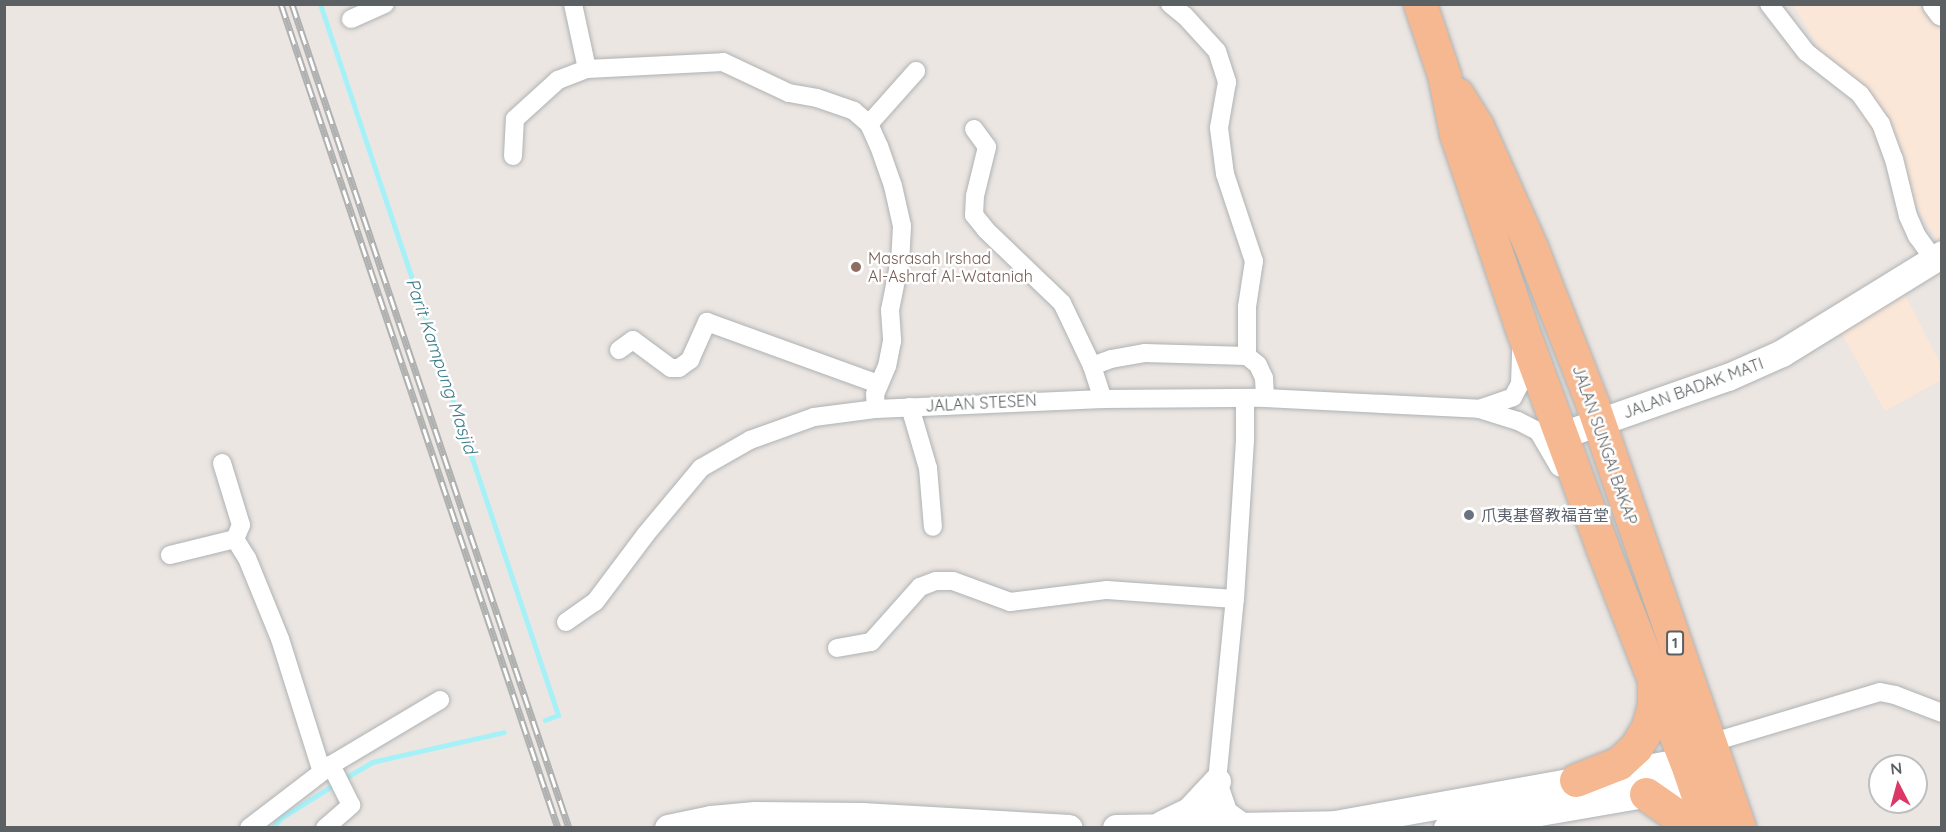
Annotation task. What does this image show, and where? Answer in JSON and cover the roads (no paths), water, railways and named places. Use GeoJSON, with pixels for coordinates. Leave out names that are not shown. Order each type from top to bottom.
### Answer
{"type":"FeatureCollection","features":[{"type":"Feature","properties":{"kind":"highway","name":"JALAN SUNGAI BAKAP"},"geometry":{"type":"LineString","coordinates":[[1420,4],[1444,75],[1477,126],[1475,152],[1498,209],[1598,423],[1705,765],[1709,828]]}},
{"type":"Feature","properties":{"kind":"highway","name":"JALAN SUNGAI BAKAP"},"geometry":{"type":"LineString","coordinates":[[1498,209],[1522,329],[1602,547],[1654,680],[1705,765],[1739,828]]}},
{"type":"Feature","properties":{"kind":"highway"},"geometry":{"type":"LineString","coordinates":[[1576,780],[1619,763],[1636,747],[1648,727],[1654,705],[1654,680]]}},
{"type":"Feature","properties":{"kind":"highway"},"geometry":{"type":"LineString","coordinates":[[1646,794],[1678,816],[1689,828]]}},
{"type":"Feature","properties":{"kind":"street"},"geometry":{"type":"LineString","coordinates":[[351,19],[385,4]]}},
{"type":"Feature","properties":{"kind":"street"},"geometry":{"type":"LineString","coordinates":[[573,4],[587,69]]}},
{"type":"Feature","properties":{"kind":"street"},"geometry":{"type":"LineString","coordinates":[[1170,4],[1191,10],[1217,51],[1227,82],[1219,128],[1225,174],[1254,261],[1247,307],[1247,356]]}},
{"type":"Feature","properties":{"kind":"street"},"geometry":{"type":"LineString","coordinates":[[1769,4],[1806,51],[1860,94],[1881,124],[1894,159],[1908,216],[1917,236],[1938,256]]}},
{"type":"Feature","properties":{"kind":"street"},"geometry":{"type":"LineString","coordinates":[[1936,4],[1941,12]]}},
{"type":"Feature","properties":{"kind":"street"},"geometry":{"type":"LineString","coordinates":[[513,156],[515,119],[558,80],[587,69],[723,62],[789,93],[817,98],[854,111],[869,124],[893,186],[902,226],[900,260],[890,310],[892,341],[887,366],[875,394],[876,409]]}},
{"type":"Feature","properties":{"kind":"street"},"geometry":{"type":"LineString","coordinates":[[869,124],[916,71]]}},
{"type":"Feature","properties":{"kind":"street"},"geometry":{"type":"LineString","coordinates":[[974,129],[987,147],[975,196],[974,214],[986,230],[1062,303],[1092,366],[1103,399]]}},
{"type":"Feature","properties":{"kind":"street","name":"JALAN BADAK MATI"},"geometry":{"type":"LineString","coordinates":[[1562,435],[1728,377],[1782,354],[1938,256]]}},
{"type":"Feature","properties":{"kind":"street"},"geometry":{"type":"LineString","coordinates":[[619,350],[633,340],[671,368],[679,369],[690,360],[707,322],[878,384]]}},
{"type":"Feature","properties":{"kind":"street","name":"JALAN STESEN"},"geometry":{"type":"LineString","coordinates":[[1479,408],[1513,397],[1520,384],[1522,329]]}},
{"type":"Feature","properties":{"kind":"street"},"geometry":{"type":"LineString","coordinates":[[1092,366],[1111,359],[1145,353],[1247,356],[1258,365],[1264,378],[1265,398]]}},
{"type":"Feature","properties":{"kind":"street"},"geometry":{"type":"LineString","coordinates":[[1210,827],[1217,781],[1235,599],[1245,440],[1245,398]]}},
{"type":"Feature","properties":{"kind":"street","name":"JALAN STESEN"},"geometry":{"type":"LineString","coordinates":[[566,622],[595,602],[646,534],[701,468],[750,440],[814,417],[876,409],[1103,399],[1245,398],[1479,408],[1518,421],[1538,431],[1602,547]]}},
{"type":"Feature","properties":{"kind":"street"},"geometry":{"type":"LineString","coordinates":[[910,407],[928,468],[933,527]]}},
{"type":"Feature","properties":{"kind":"street"},"geometry":{"type":"LineString","coordinates":[[222,463],[241,525],[235,539]]}},
{"type":"Feature","properties":{"kind":"street"},"geometry":{"type":"LineString","coordinates":[[170,555],[235,539]]}},
{"type":"Feature","properties":{"kind":"street"},"geometry":{"type":"LineString","coordinates":[[235,539],[247,558],[334,777],[351,802],[351,808],[325,828]]}},
{"type":"Feature","properties":{"kind":"street"},"geometry":{"type":"LineString","coordinates":[[837,648],[871,642],[920,587],[936,581],[953,581],[1010,602],[1107,590],[1235,599]]}},
{"type":"Feature","properties":{"kind":"street"},"geometry":{"type":"LineString","coordinates":[[1447,828],[1646,794],[1705,765],[1880,692],[1895,695],[1941,713]]}},
{"type":"Feature","properties":{"kind":"street"},"geometry":{"type":"LineString","coordinates":[[249,828],[334,777],[440,700]]}},
{"type":"Feature","properties":{"kind":"street"},"geometry":{"type":"LineString","coordinates":[[1116,828],[1335,824],[1576,780],[1705,765]]}},
{"type":"Feature","properties":{"kind":"street"},"geometry":{"type":"LineString","coordinates":[[1158,826],[1189,811],[1217,781]]}},
{"type":"Feature","properties":{"kind":"street"},"geometry":{"type":"LineString","coordinates":[[1217,781],[1228,811],[1250,826]]}},
{"type":"Feature","properties":{"kind":"street"},"geometry":{"type":"LineString","coordinates":[[668,828],[711,819],[755,815],[862,816],[1057,827]]}},
{"type":"Feature","properties":{"kind":"waterway","name":"Parit Kampung Masjid"},"geometry":{"type":"LineString","coordinates":[[320,4],[558,715],[545,720]]}},
{"type":"Feature","properties":{"kind":"waterway","name":"Parit Kampung Masjid"},"geometry":{"type":"LineString","coordinates":[[343,779],[372,762],[504,732]]}},
{"type":"Feature","properties":{"kind":"waterway","name":"Parit Kampung Masjid"},"geometry":{"type":"LineString","coordinates":[[272,828],[281,818],[335,784]]}},
{"type":"Feature","properties":{"kind":"railway"},"geometry":{"type":"LineString","coordinates":[[281,4],[558,828]]}},
{"type":"Feature","properties":{"kind":"railway"},"geometry":{"type":"LineString","coordinates":[[292,4],[569,828]]}},
{"type":"Feature","properties":{"kind":"place","name":"Masrasah Irshad Al-Ashraf Al-Wataniah"},"geometry":{"type":"Point","coordinates":[856,267]}},
{"type":"Feature","properties":{"kind":"place","name":"爪夷基督教福音堂"},"geometry":{"type":"Point","coordinates":[1469,515]}}]}
